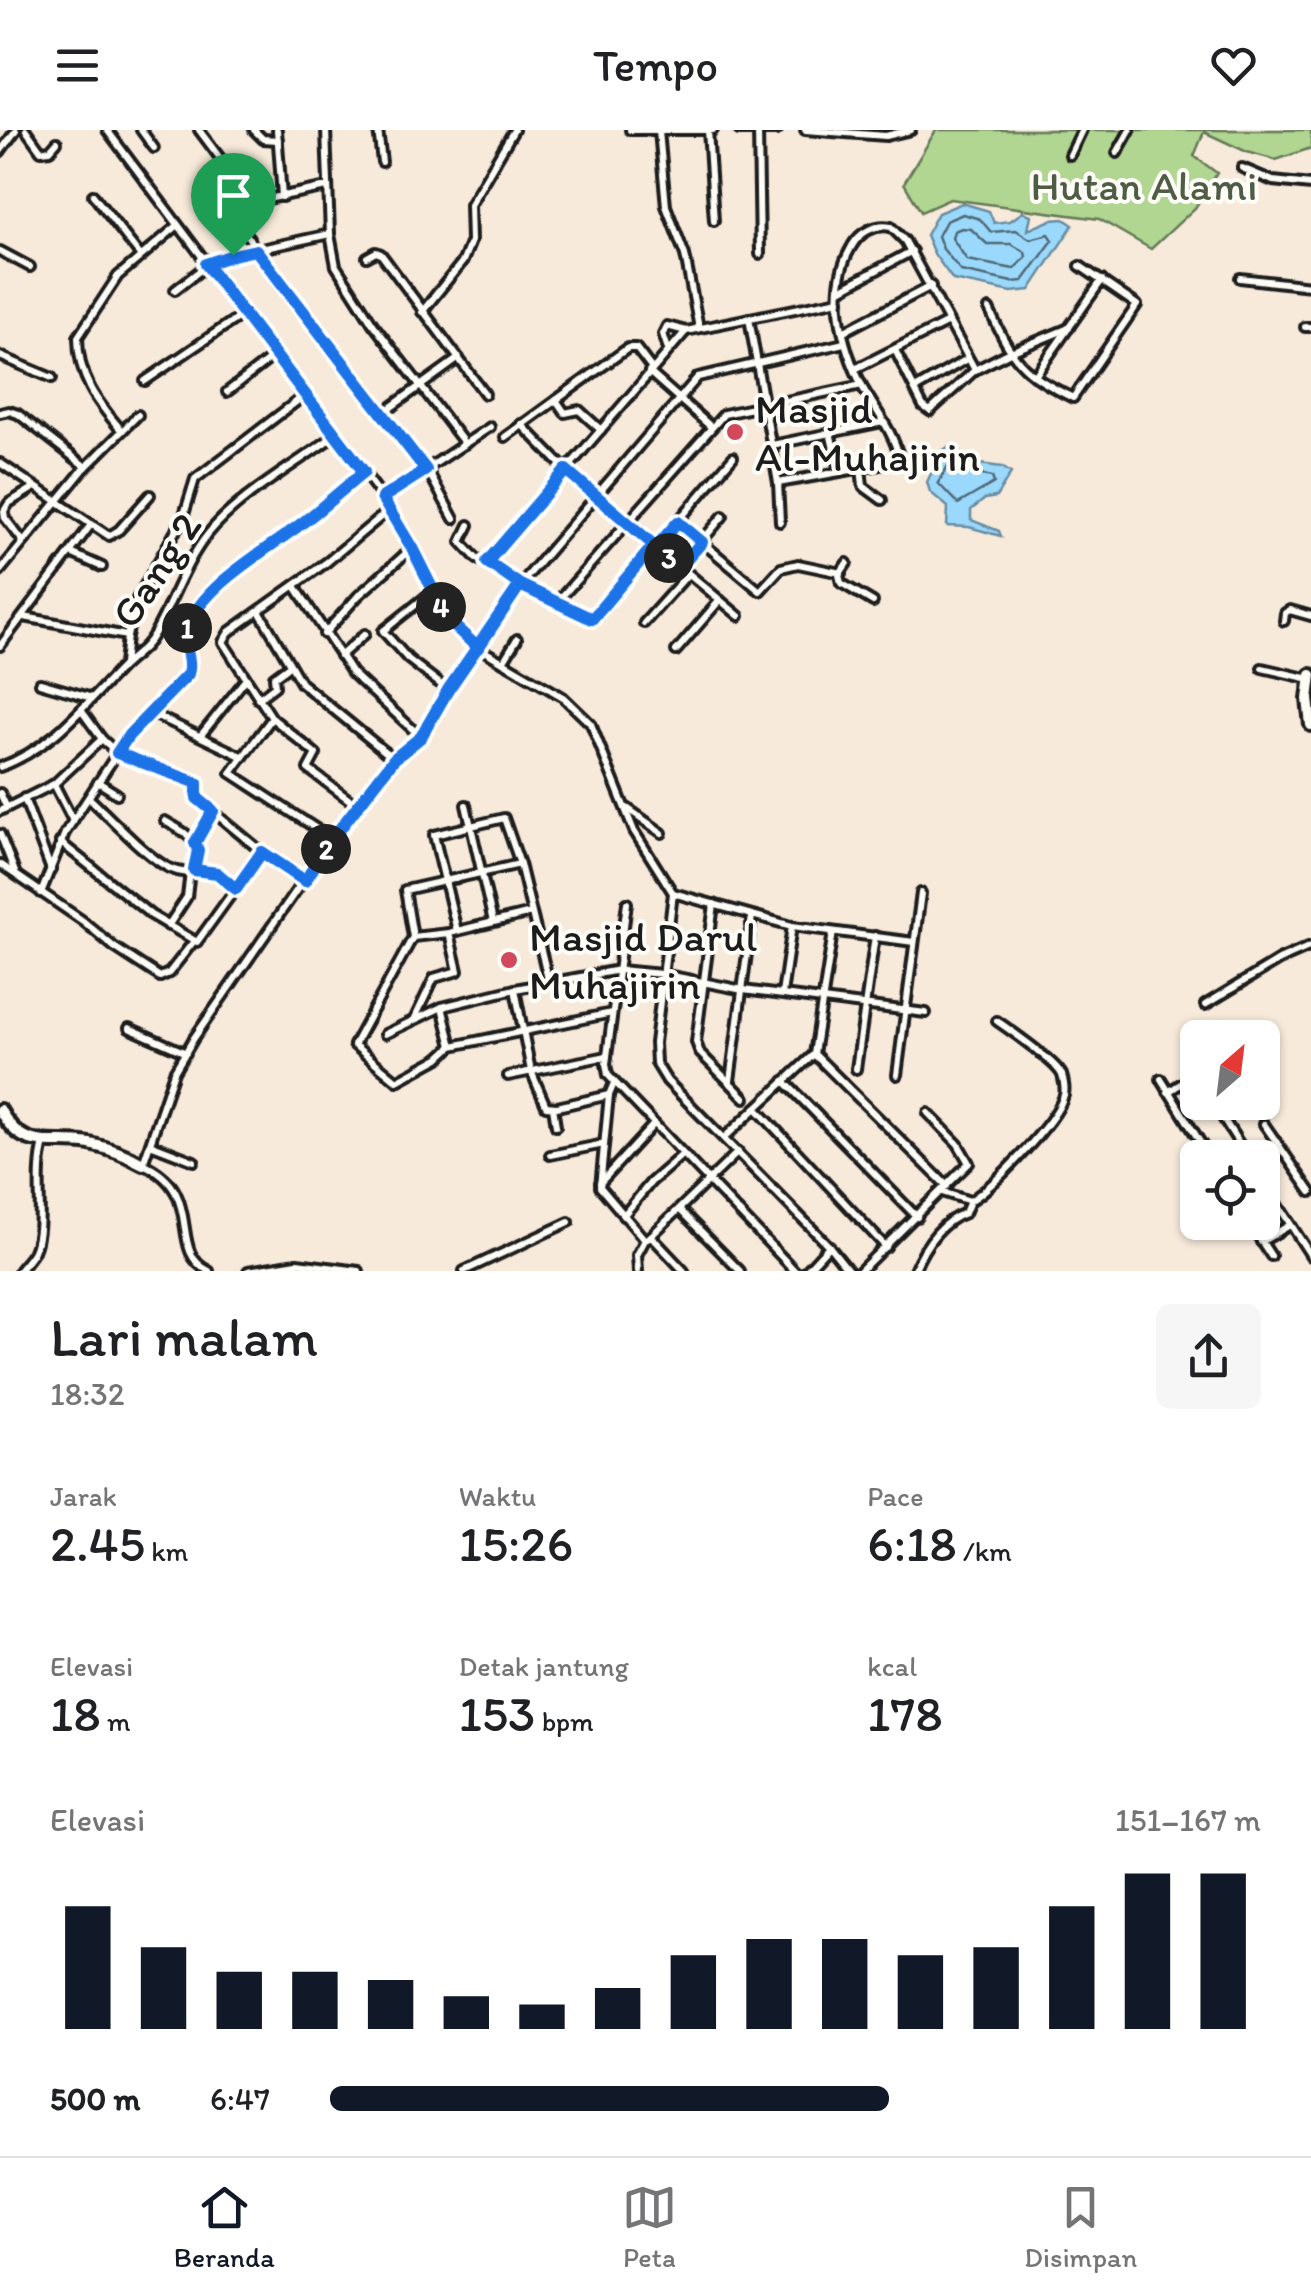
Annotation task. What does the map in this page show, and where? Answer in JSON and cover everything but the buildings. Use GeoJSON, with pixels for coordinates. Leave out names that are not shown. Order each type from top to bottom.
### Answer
{"type":"FeatureCollection","features":[{"type":"Feature","properties":{"kind":"street"},"geometry":{"type":"LineString","coordinates":[[0,152],[16,130]]}},
{"type":"Feature","properties":{"kind":"street"},"geometry":{"type":"LineString","coordinates":[[26,130],[41,151],[50,150],[57,142]]}},
{"type":"Feature","properties":{"kind":"street"},"geometry":{"type":"LineString","coordinates":[[107,130],[364,472],[412,548],[452,625],[478,648],[563,697],[592,724],[634,831],[673,893],[654,1043],[656,1063],[667,1081],[849,1271]]}},
{"type":"Feature","properties":{"kind":"street"},"geometry":{"type":"LineString","coordinates":[[141,130],[154,148]]}},
{"type":"Feature","properties":{"kind":"street"},"geometry":{"type":"LineString","coordinates":[[199,130],[238,182]]}},
{"type":"Feature","properties":{"kind":"street"},"geometry":{"type":"LineString","coordinates":[[254,130],[262,139],[278,140]]}},
{"type":"Feature","properties":{"kind":"street"},"geometry":{"type":"LineString","coordinates":[[277,130],[282,197]]}},
{"type":"Feature","properties":{"kind":"street"},"geometry":{"type":"LineString","coordinates":[[326,130],[330,234],[334,260],[343,281],[465,444]]}},
{"type":"Feature","properties":{"kind":"street"},"geometry":{"type":"LineString","coordinates":[[378,130],[382,162]]}},
{"type":"Feature","properties":{"kind":"street"},"geometry":{"type":"LineString","coordinates":[[422,312],[457,270],[471,241],[470,205],[514,130]]}},
{"type":"Feature","properties":{"kind":"street"},"geometry":{"type":"LineString","coordinates":[[630,130],[711,130],[714,221]]}},
{"type":"Feature","properties":{"kind":"street"},"geometry":{"type":"LineString","coordinates":[[739,130],[777,130]]}},
{"type":"Feature","properties":{"kind":"street"},"geometry":{"type":"LineString","coordinates":[[758,130],[760,254]]}},
{"type":"Feature","properties":{"kind":"street"},"geometry":{"type":"LineString","coordinates":[[805,130],[886,136],[911,130]]}},
{"type":"Feature","properties":{"kind":"street"},"geometry":{"type":"LineString","coordinates":[[1070,155],[1082,130]]}},
{"type":"Feature","properties":{"kind":"street"},"geometry":{"type":"LineString","coordinates":[[1117,153],[1130,130]]}},
{"type":"Feature","properties":{"kind":"street"},"geometry":{"type":"LineString","coordinates":[[659,131],[666,206],[684,255],[700,328]]}},
{"type":"Feature","properties":{"kind":"street"},"geometry":{"type":"LineString","coordinates":[[1242,168],[1273,182],[1311,185]]}},
{"type":"Feature","properties":{"kind":"street"},"geometry":{"type":"LineString","coordinates":[[327,187],[232,208],[256,250],[426,470],[454,519]]}},
{"type":"Feature","properties":{"kind":"street"},"geometry":{"type":"LineString","coordinates":[[93,194],[140,255]]}},
{"type":"Feature","properties":{"kind":"street"},"geometry":{"type":"LineString","coordinates":[[122,431],[90,390],[78,338],[106,290],[140,255],[177,226]]}},
{"type":"Feature","properties":{"kind":"street"},"geometry":{"type":"LineString","coordinates":[[778,483],[889,463],[899,456],[844,343],[838,300],[847,256],[859,236],[868,230],[891,227],[912,251],[975,370]]}},
{"type":"Feature","properties":{"kind":"street"},"geometry":{"type":"LineString","coordinates":[[175,290],[206,264],[330,234]]}},
{"type":"Feature","properties":{"kind":"street"},"geometry":{"type":"LineString","coordinates":[[0,251],[30,267]]}},
{"type":"Feature","properties":{"kind":"street"},"geometry":{"type":"LineString","coordinates":[[838,290],[912,251]]}},
{"type":"Feature","properties":{"kind":"street"},"geometry":{"type":"LineString","coordinates":[[367,257],[380,254],[485,394]]}},
{"type":"Feature","properties":{"kind":"street"},"geometry":{"type":"LineString","coordinates":[[989,309],[1008,352],[1035,376],[1074,397],[1136,303],[1080,266]]}},
{"type":"Feature","properties":{"kind":"street"},"geometry":{"type":"LineString","coordinates":[[1240,278],[1311,286]]}},
{"type":"Feature","properties":{"kind":"street"},"geometry":{"type":"LineString","coordinates":[[1035,376],[1102,280]]}},
{"type":"Feature","properties":{"kind":"street"},"geometry":{"type":"LineString","coordinates":[[844,332],[931,286]]}},
{"type":"Feature","properties":{"kind":"street"},"geometry":{"type":"LineString","coordinates":[[668,350],[665,327],[686,331],[838,300]]}},
{"type":"Feature","properties":{"kind":"street"},"geometry":{"type":"LineString","coordinates":[[146,381],[243,314]]}},
{"type":"Feature","properties":{"kind":"street"},"geometry":{"type":"LineString","coordinates":[[748,318],[778,483],[780,522]]}},
{"type":"Feature","properties":{"kind":"street"},"geometry":{"type":"LineString","coordinates":[[855,369],[948,322]]}},
{"type":"Feature","properties":{"kind":"street"},"geometry":{"type":"LineString","coordinates":[[896,350],[924,409],[930,412],[975,370],[1008,352],[1070,328]]}},
{"type":"Feature","properties":{"kind":"street"},"geometry":{"type":"LineString","coordinates":[[487,562],[686,331]]}},
{"type":"Feature","properties":{"kind":"street"},"geometry":{"type":"LineString","coordinates":[[143,1164],[174,1072],[186,1052],[332,839],[394,759],[421,737],[448,690],[520,585],[702,374],[844,343]]}},
{"type":"Feature","properties":{"kind":"street"},"geometry":{"type":"LineString","coordinates":[[505,438],[631,347],[640,352],[650,371],[710,426]]}},
{"type":"Feature","properties":{"kind":"street"},"geometry":{"type":"LineString","coordinates":[[227,392],[275,355]]}},
{"type":"Feature","properties":{"kind":"street"},"geometry":{"type":"LineString","coordinates":[[0,356],[52,378]]}},
{"type":"Feature","properties":{"kind":"street"},"geometry":{"type":"LineString","coordinates":[[384,413],[459,358]]}},
{"type":"Feature","properties":{"kind":"street"},"geometry":{"type":"LineString","coordinates":[[915,389],[967,359]]}},
{"type":"Feature","properties":{"kind":"street"},"geometry":{"type":"LineString","coordinates":[[558,602],[710,426],[731,410],[862,385]]}},
{"type":"Feature","properties":{"kind":"street"},"geometry":{"type":"LineString","coordinates":[[124,665],[126,636],[138,599],[183,518],[195,479],[304,396]]}},
{"type":"Feature","properties":{"kind":"street"},"geometry":{"type":"LineString","coordinates":[[556,400],[565,412],[579,410],[601,430]]}},
{"type":"Feature","properties":{"kind":"street"},"geometry":{"type":"LineString","coordinates":[[0,413],[18,414],[86,467]]}},
{"type":"Feature","properties":{"kind":"street"},"geometry":{"type":"LineString","coordinates":[[0,571],[86,467],[138,416]]}},
{"type":"Feature","properties":{"kind":"street"},"geometry":{"type":"LineString","coordinates":[[772,445],[883,422]]}},
{"type":"Feature","properties":{"kind":"street"},"geometry":{"type":"LineString","coordinates":[[521,424],[566,470],[738,616]]}},
{"type":"Feature","properties":{"kind":"street"},"geometry":{"type":"LineString","coordinates":[[382,498],[490,427]]}},
{"type":"Feature","properties":{"kind":"street"},"geometry":{"type":"LineString","coordinates":[[830,432],[840,471]]}},
{"type":"Feature","properties":{"kind":"street","name":"Gang 2"},"geometry":{"type":"LineString","coordinates":[[0,767],[34,752],[145,648],[171,594],[210,532],[240,504],[335,435]]}},
{"type":"Feature","properties":{"kind":"street"},"geometry":{"type":"LineString","coordinates":[[469,524],[461,542],[477,559],[520,585],[595,618],[733,457]]}},
{"type":"Feature","properties":{"kind":"street"},"geometry":{"type":"LineString","coordinates":[[0,463],[105,535],[113,534],[150,494]]}},
{"type":"Feature","properties":{"kind":"street"},"geometry":{"type":"LineString","coordinates":[[861,468],[863,486],[882,500]]}},
{"type":"Feature","properties":{"kind":"street"},"geometry":{"type":"LineString","coordinates":[[42,893],[60,842],[129,735],[188,674],[186,631],[198,611],[238,568],[292,531],[364,472]]}},
{"type":"Feature","properties":{"kind":"street"},"geometry":{"type":"LineString","coordinates":[[22,540],[4,511],[8,503],[36,487]]}},
{"type":"Feature","properties":{"kind":"street"},"geometry":{"type":"LineString","coordinates":[[359,807],[308,770],[316,754],[272,718],[223,642],[230,632],[296,586],[389,510]]}},
{"type":"Feature","properties":{"kind":"street"},"geometry":{"type":"LineString","coordinates":[[680,567],[723,516]]}},
{"type":"Feature","properties":{"kind":"street"},"geometry":{"type":"LineString","coordinates":[[678,522],[760,591],[781,568],[798,564],[840,573]]}},
{"type":"Feature","properties":{"kind":"street"},"geometry":{"type":"LineString","coordinates":[[0,646],[90,526]]}},
{"type":"Feature","properties":{"kind":"street"},"geometry":{"type":"LineString","coordinates":[[324,634],[358,596],[412,548]]}},
{"type":"Feature","properties":{"kind":"street"},"geometry":{"type":"LineString","coordinates":[[71,554],[102,567]]}},
{"type":"Feature","properties":{"kind":"street"},"geometry":{"type":"LineString","coordinates":[[847,564],[840,573],[841,583],[873,602]]}},
{"type":"Feature","properties":{"kind":"street"},"geometry":{"type":"LineString","coordinates":[[644,623],[688,574]]}},
{"type":"Feature","properties":{"kind":"street"},"geometry":{"type":"LineString","coordinates":[[296,586],[324,634],[361,683],[421,737]]}},
{"type":"Feature","properties":{"kind":"street"},"geometry":{"type":"LineString","coordinates":[[432,591],[383,630],[392,645],[448,690]]}},
{"type":"Feature","properties":{"kind":"street"},"geometry":{"type":"LineString","coordinates":[[676,651],[720,600]]}},
{"type":"Feature","properties":{"kind":"street"},"geometry":{"type":"LineString","coordinates":[[1284,621],[1290,610],[1311,616]]}},
{"type":"Feature","properties":{"kind":"street"},"geometry":{"type":"LineString","coordinates":[[259,612],[306,688],[394,759]]}},
{"type":"Feature","properties":{"kind":"street"},"geometry":{"type":"LineString","coordinates":[[22,616],[126,636]]}},
{"type":"Feature","properties":{"kind":"street"},"geometry":{"type":"LineString","coordinates":[[340,656],[366,634]]}},
{"type":"Feature","properties":{"kind":"street"},"geometry":{"type":"LineString","coordinates":[[503,662],[518,639]]}},
{"type":"Feature","properties":{"kind":"street"},"geometry":{"type":"LineString","coordinates":[[258,699],[275,686],[274,677],[289,666]]}},
{"type":"Feature","properties":{"kind":"street"},"geometry":{"type":"LineString","coordinates":[[1262,668],[1310,677],[1311,725]]}},
{"type":"Feature","properties":{"kind":"street"},"geometry":{"type":"LineString","coordinates":[[201,736],[245,680]]}},
{"type":"Feature","properties":{"kind":"street"},"geometry":{"type":"LineString","coordinates":[[40,683],[93,698]]}},
{"type":"Feature","properties":{"kind":"street"},"geometry":{"type":"LineString","coordinates":[[81,710],[117,753],[192,779],[198,786],[197,798],[262,852],[305,881]]}},
{"type":"Feature","properties":{"kind":"street"},"geometry":{"type":"LineString","coordinates":[[151,713],[241,756]]}},
{"type":"Feature","properties":{"kind":"street"},"geometry":{"type":"LineString","coordinates":[[272,718],[231,773],[332,839]]}},
{"type":"Feature","properties":{"kind":"street"},"geometry":{"type":"LineString","coordinates":[[0,794],[3,808],[54,784],[102,739]]}},
{"type":"Feature","properties":{"kind":"street"},"geometry":{"type":"LineString","coordinates":[[98,782],[117,794]]}},
{"type":"Feature","properties":{"kind":"street"},"geometry":{"type":"LineString","coordinates":[[54,784],[73,821]]}},
{"type":"Feature","properties":{"kind":"street"},"geometry":{"type":"LineString","coordinates":[[23,797],[51,871]]}},
{"type":"Feature","properties":{"kind":"street"},"geometry":{"type":"LineString","coordinates":[[90,798],[158,862],[175,871],[217,873],[236,889]]}},
{"type":"Feature","properties":{"kind":"street"},"geometry":{"type":"LineString","coordinates":[[466,805],[493,922]]}},
{"type":"Feature","properties":{"kind":"street"},"geometry":{"type":"LineString","coordinates":[[626,807],[662,833]]}},
{"type":"Feature","properties":{"kind":"street"},"geometry":{"type":"LineString","coordinates":[[195,843],[213,811]]}},
{"type":"Feature","properties":{"kind":"street"},"geometry":{"type":"LineString","coordinates":[[415,1020],[434,978],[458,971],[434,834],[506,820],[548,982]]}},
{"type":"Feature","properties":{"kind":"street"},"geometry":{"type":"LineString","coordinates":[[165,821],[195,843],[198,850],[186,896],[168,926]]}},
{"type":"Feature","properties":{"kind":"street"},"geometry":{"type":"LineString","coordinates":[[0,834],[16,873]]}},
{"type":"Feature","properties":{"kind":"street"},"geometry":{"type":"LineString","coordinates":[[60,842],[168,926],[194,941]]}},
{"type":"Feature","properties":{"kind":"street"},"geometry":{"type":"LineString","coordinates":[[0,864],[160,977],[170,973],[194,941],[202,938],[262,852]]}},
{"type":"Feature","properties":{"kind":"street"},"geometry":{"type":"LineString","coordinates":[[520,864],[404,891],[413,937],[355,1043],[356,1049],[397,1081],[439,1058],[452,1046],[613,1012]]}},
{"type":"Feature","properties":{"kind":"street"},"geometry":{"type":"LineString","coordinates":[[898,1075],[921,892]]}},
{"type":"Feature","properties":{"kind":"street"},"geometry":{"type":"LineString","coordinates":[[673,893],[792,926],[914,942]]}},
{"type":"Feature","properties":{"kind":"street"},"geometry":{"type":"LineString","coordinates":[[627,903],[607,1056],[612,1081],[600,1184],[623,1216],[684,1271]]}},
{"type":"Feature","properties":{"kind":"street"},"geometry":{"type":"LineString","coordinates":[[714,904],[697,1047],[746,1098]]}},
{"type":"Feature","properties":{"kind":"street"},"geometry":{"type":"LineString","coordinates":[[413,937],[531,914]]}},
{"type":"Feature","properties":{"kind":"street"},"geometry":{"type":"LineString","coordinates":[[730,1082],[752,916]]}},
{"type":"Feature","properties":{"kind":"street"},"geometry":{"type":"LineString","coordinates":[[782,994],[792,926]]}},
{"type":"Feature","properties":{"kind":"street"},"geometry":{"type":"LineString","coordinates":[[724,1138],[814,1054],[834,932]]}},
{"type":"Feature","properties":{"kind":"street"},"geometry":{"type":"LineString","coordinates":[[856,1069],[874,936]]}},
{"type":"Feature","properties":{"kind":"street"},"geometry":{"type":"LineString","coordinates":[[1205,1004],[1279,960],[1311,946]]}},
{"type":"Feature","properties":{"kind":"street"},"geometry":{"type":"LineString","coordinates":[[385,1034],[442,1007],[620,970],[926,1013]]}},
{"type":"Feature","properties":{"kind":"street"},"geometry":{"type":"LineString","coordinates":[[515,989],[531,1071],[545,1104],[553,1107],[609,1095]]}},
{"type":"Feature","properties":{"kind":"street"},"geometry":{"type":"LineString","coordinates":[[442,1007],[452,1046]]}},
{"type":"Feature","properties":{"kind":"street"},"geometry":{"type":"LineString","coordinates":[[914,1271],[928,1242],[956,1216],[966,1213],[970,1202],[1052,1118],[1064,1096],[1058,1069],[996,1021]]}},
{"type":"Feature","properties":{"kind":"street"},"geometry":{"type":"LineString","coordinates":[[130,1028],[186,1052]]}},
{"type":"Feature","properties":{"kind":"street"},"geometry":{"type":"LineString","coordinates":[[814,1054],[945,1189],[970,1202]]}},
{"type":"Feature","properties":{"kind":"street"},"geometry":{"type":"LineString","coordinates":[[508,1076],[607,1056]]}},
{"type":"Feature","properties":{"kind":"street"},"geometry":{"type":"LineString","coordinates":[[1161,1078],[1199,1140]]}},
{"type":"Feature","properties":{"kind":"street"},"geometry":{"type":"LineString","coordinates":[[612,1081],[789,1269]]}},
{"type":"Feature","properties":{"kind":"street"},"geometry":{"type":"LineString","coordinates":[[784,1081],[917,1218]]}},
{"type":"Feature","properties":{"kind":"street"},"geometry":{"type":"LineString","coordinates":[[1168,1092],[1180,1085]]}},
{"type":"Feature","properties":{"kind":"street"},"geometry":{"type":"LineString","coordinates":[[553,1107],[556,1126]]}},
{"type":"Feature","properties":{"kind":"street"},"geometry":{"type":"LineString","coordinates":[[756,1108],[886,1247]]}},
{"type":"Feature","properties":{"kind":"street"},"geometry":{"type":"LineString","coordinates":[[0,1110],[9,1125],[28,1140],[91,1144],[143,1164],[170,1180],[182,1204],[189,1250],[198,1264],[209,1271]]}},
{"type":"Feature","properties":{"kind":"street"},"geometry":{"type":"LineString","coordinates":[[860,1271],[970,1163],[928,1112]]}},
{"type":"Feature","properties":{"kind":"street"},"geometry":{"type":"LineString","coordinates":[[600,1184],[654,1124]]}},
{"type":"Feature","properties":{"kind":"street"},"geometry":{"type":"LineString","coordinates":[[1264,1124],[1311,1192]]}},
{"type":"Feature","properties":{"kind":"street"},"geometry":{"type":"LineString","coordinates":[[19,1271],[34,1250],[44,1144]]}},
{"type":"Feature","properties":{"kind":"street"},"geometry":{"type":"LineString","coordinates":[[150,1144],[194,1161]]}},
{"type":"Feature","properties":{"kind":"street"},"geometry":{"type":"LineString","coordinates":[[550,1155],[604,1144]]}},
{"type":"Feature","properties":{"kind":"street"},"geometry":{"type":"LineString","coordinates":[[638,1271],[637,1255],[648,1238],[738,1152]]}},
{"type":"Feature","properties":{"kind":"street"},"geometry":{"type":"LineString","coordinates":[[623,1216],[651,1182],[683,1154]]}},
{"type":"Feature","properties":{"kind":"street"},"geometry":{"type":"LineString","coordinates":[[1280,1209],[1311,1256]]}},
{"type":"Feature","properties":{"kind":"street"},"geometry":{"type":"LineString","coordinates":[[680,1210],[740,1271]]}},
{"type":"Feature","properties":{"kind":"street"},"geometry":{"type":"LineString","coordinates":[[464,1271],[570,1222]]}},
{"type":"Feature","properties":{"kind":"street"},"geometry":{"type":"LineString","coordinates":[[1271,1256],[1261,1242],[1290,1225]]}},
{"type":"Feature","properties":{"kind":"street"},"geometry":{"type":"LineString","coordinates":[[806,1271],[829,1246]]}},
{"type":"Feature","properties":{"kind":"street"},"geometry":{"type":"LineString","coordinates":[[248,1271],[297,1263],[359,1271]]}},
{"type":"Feature","properties":{"kind":"green space","name":"Hutan Alami"},"geometry":{"type":"Polygon","coordinates":[[[936,130],[1311,130],[1311,148],[1276,160],[1247,152],[1204,132],[1194,156],[1217,173],[1195,208],[1151,249],[1099,219],[950,199],[921,212],[904,183],[936,130]]]}},
{"type":"Feature","properties":{"kind":"water"},"geometry":{"type":"Polygon","coordinates":[[[962,203],[989,211],[994,223],[1010,221],[1023,212],[1031,215],[1028,230],[1051,220],[1064,219],[1073,225],[1030,290],[1012,292],[953,280],[934,254],[926,235],[938,213],[962,203]]]}},
{"type":"Feature","properties":{"kind":"water"},"geometry":{"type":"Polygon","coordinates":[[[952,444],[972,463],[1002,467],[1011,473],[996,497],[985,499],[971,510],[971,520],[999,531],[1001,536],[969,527],[947,526],[948,507],[930,492],[927,482],[942,451],[952,444]]]}},
{"type":"Feature","properties":{"kind":"place","name":"Masjid Al-Muhajirin"},"geometry":{"type":"Point","coordinates":[735,432]}},
{"type":"Feature","properties":{"kind":"place","name":"Masjid Darul Muhajirin"},"geometry":{"type":"Point","coordinates":[509,960]}},
{"type":"Feature","properties":{"kind":"route"},"geometry":{"type":"LineString","coordinates":[[233,255],[206,264],[364,472],[292,531],[238,568],[198,611],[186,631],[188,674],[129,735],[117,753],[197,783],[197,798],[213,811],[195,843],[198,850],[194,870],[217,873],[236,889],[262,852],[305,881],[394,759],[421,737],[448,690],[465,668],[520,585],[592,619],[598,615],[654,545],[656,547],[680,567],[702,542],[678,522],[656,547],[628,522],[566,470],[487,562],[520,585],[478,648],[448,620],[382,498],[426,470],[256,250],[233,255]]}}]}
